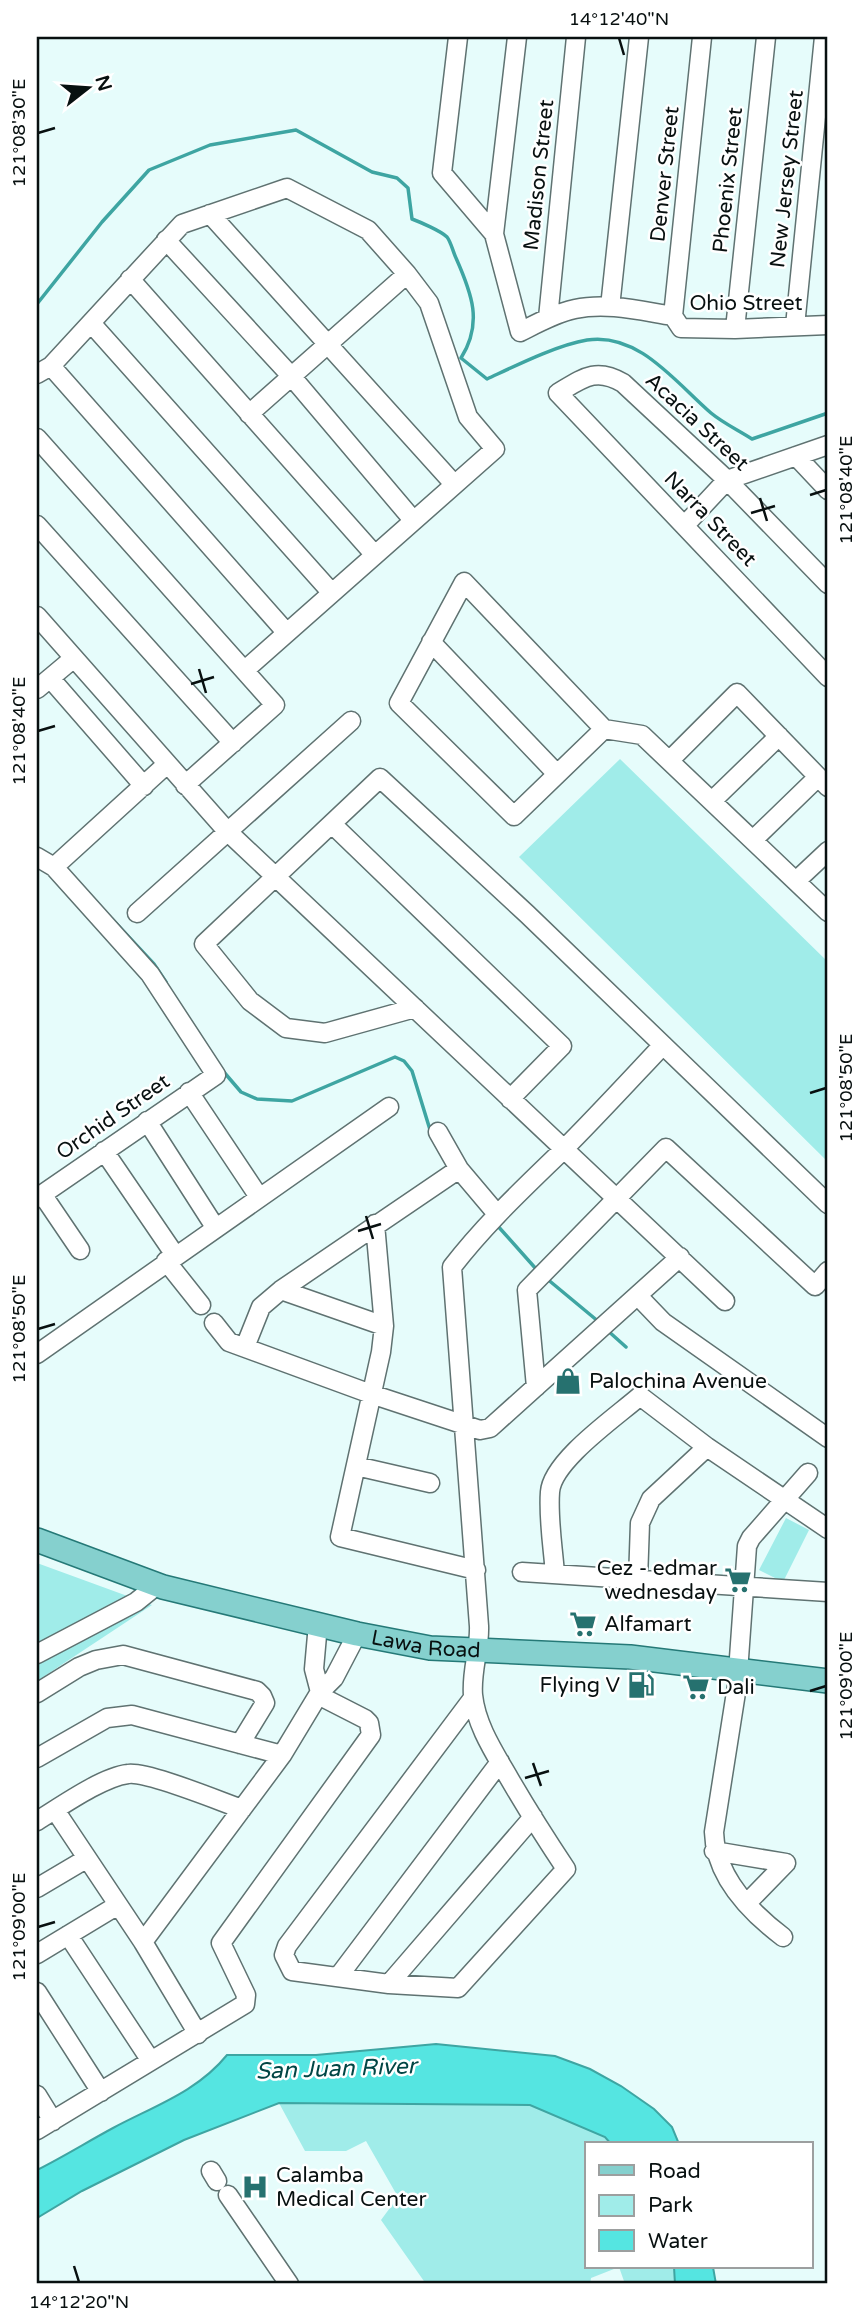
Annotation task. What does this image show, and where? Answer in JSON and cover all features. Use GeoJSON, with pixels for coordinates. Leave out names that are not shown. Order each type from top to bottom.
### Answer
{"type":"FeatureCollection","features":[{"type":"Feature","properties":{"kind":"main road","name":"Lawa Road"},"geometry":{"type":"LineString","coordinates":[[37,1540],[157,1585],[357,1634],[430,1648],[630,1657],[828,1681]]}},
{"type":"Feature","properties":{"kind":"street","name":"Ohio Street"},"geometry":{"type":"LineString","coordinates":[[458,37],[442,173],[494,234],[520,332],[548,318],[576,309],[610,307],[673,316],[681,328],[735,329],[828,325]]}},
{"type":"Feature","properties":{"kind":"street"},"geometry":{"type":"LineString","coordinates":[[494,234],[517,37]]}},
{"type":"Feature","properties":{"kind":"street","name":"Madison Street"},"geometry":{"type":"LineString","coordinates":[[548,318],[576,37]]}},
{"type":"Feature","properties":{"kind":"street"},"geometry":{"type":"LineString","coordinates":[[610,307],[639,37]]}},
{"type":"Feature","properties":{"kind":"street","name":"Denver Street"},"geometry":{"type":"LineString","coordinates":[[673,316],[702,37]]}},
{"type":"Feature","properties":{"kind":"street","name":"Phoenix Street"},"geometry":{"type":"LineString","coordinates":[[735,329],[766,37]]}},
{"type":"Feature","properties":{"kind":"street","name":"New Jersey Street"},"geometry":{"type":"LineString","coordinates":[[795,326],[824,37]]}},
{"type":"Feature","properties":{"kind":"street"},"geometry":{"type":"LineString","coordinates":[[245,670],[495,449],[468,417],[429,303],[407,274],[369,230],[286,188],[182,224],[44,370],[286,632]]}},
{"type":"Feature","properties":{"kind":"street"},"geometry":{"type":"LineString","coordinates":[[209,214],[454,484]]}},
{"type":"Feature","properties":{"kind":"street"},"geometry":{"type":"LineString","coordinates":[[166,240],[292,377],[413,520]]}},
{"type":"Feature","properties":{"kind":"street"},"geometry":{"type":"LineString","coordinates":[[249,414],[407,274]]}},
{"type":"Feature","properties":{"kind":"street"},"geometry":{"type":"LineString","coordinates":[[130,279],[374,554]]}},
{"type":"Feature","properties":{"kind":"street"},"geometry":{"type":"LineString","coordinates":[[91,323],[331,592]]}},
{"type":"Feature","properties":{"kind":"street","name":"Narra Street"},"geometry":{"type":"LineString","coordinates":[[623,383],[610,375],[596,374],[558,393],[828,677]]}},
{"type":"Feature","properties":{"kind":"street","name":"Acacia Street"},"geometry":{"type":"LineString","coordinates":[[623,383],[727,480],[828,584]]}},
{"type":"Feature","properties":{"kind":"street"},"geometry":{"type":"LineString","coordinates":[[37,438],[275,705],[186,785]]}},
{"type":"Feature","properties":{"kind":"street"},"geometry":{"type":"LineString","coordinates":[[685,525],[727,480],[828,445]]}},
{"type":"Feature","properties":{"kind":"street"},"geometry":{"type":"LineString","coordinates":[[796,456],[828,491]]}},
{"type":"Feature","properties":{"kind":"street"},"geometry":{"type":"LineString","coordinates":[[37,525],[233,743]]}},
{"type":"Feature","properties":{"kind":"street"},"geometry":{"type":"LineString","coordinates":[[604,729],[514,816],[398,703],[464,582],[604,729],[642,735],[828,912]]}},
{"type":"Feature","properties":{"kind":"street"},"geometry":{"type":"LineString","coordinates":[[37,616],[227,831],[725,1301]]}},
{"type":"Feature","properties":{"kind":"street"},"geometry":{"type":"LineString","coordinates":[[431,642],[557,774]]}},
{"type":"Feature","properties":{"kind":"street"},"geometry":{"type":"LineString","coordinates":[[74,658],[43,684],[144,786]]}},
{"type":"Feature","properties":{"kind":"street"},"geometry":{"type":"LineString","coordinates":[[670,760],[737,693],[823,782],[753,840]]}},
{"type":"Feature","properties":{"kind":"street"},"geometry":{"type":"LineString","coordinates":[[137,913],[351,721]]}},
{"type":"Feature","properties":{"kind":"street"},"geometry":{"type":"LineString","coordinates":[[712,802],[779,736]]}},
{"type":"Feature","properties":{"kind":"street"},"geometry":{"type":"LineString","coordinates":[[37,857],[54,867],[167,764]]}},
{"type":"Feature","properties":{"kind":"street"},"geometry":{"type":"LineString","coordinates":[[415,1009],[325,1033],[286,1028],[250,1001],[204,944],[380,778],[527,914],[828,1204]]}},
{"type":"Feature","properties":{"kind":"street"},"geometry":{"type":"LineString","coordinates":[[332,824],[562,1046],[510,1099]]}},
{"type":"Feature","properties":{"kind":"street"},"geometry":{"type":"LineString","coordinates":[[796,881],[828,851]]}},
{"type":"Feature","properties":{"kind":"street","name":"Orchid Street"},"geometry":{"type":"LineString","coordinates":[[40,1196],[216,1074],[150,974],[54,867]]}},
{"type":"Feature","properties":{"kind":"street"},"geometry":{"type":"LineString","coordinates":[[473,1698],[287,1946],[284,1955],[292,1971],[389,1984],[458,1988],[566,1869],[500,1762],[481,1726],[473,1698],[473,1668],[480,1639],[453,1268],[471,1242],[497,1214],[663,1045]]}},
{"type":"Feature","properties":{"kind":"street"},"geometry":{"type":"LineString","coordinates":[[189,1093],[258,1197]]}},
{"type":"Feature","properties":{"kind":"street"},"geometry":{"type":"LineString","coordinates":[[37,1354],[170,1258],[389,1107]]}},
{"type":"Feature","properties":{"kind":"street"},"geometry":{"type":"LineString","coordinates":[[147,1121],[215,1227]]}},
{"type":"Feature","properties":{"kind":"street"},"geometry":{"type":"LineString","coordinates":[[438,1132],[459,1169],[497,1214]]}},
{"type":"Feature","properties":{"kind":"street"},"geometry":{"type":"LineString","coordinates":[[536,1387],[527,1290],[666,1148],[815,1286],[828,1271]]}},
{"type":"Feature","properties":{"kind":"street"},"geometry":{"type":"LineString","coordinates":[[104,1151],[201,1305]]}},
{"type":"Feature","properties":{"kind":"street"},"geometry":{"type":"LineString","coordinates":[[245,1347],[261,1307],[281,1290],[459,1169]]}},
{"type":"Feature","properties":{"kind":"street"},"geometry":{"type":"LineString","coordinates":[[40,1196],[80,1250]]}},
{"type":"Feature","properties":{"kind":"street"},"geometry":{"type":"LineString","coordinates":[[375,1224],[384,1326],[381,1352],[340,1537],[476,1570]]}},
{"type":"Feature","properties":{"kind":"street"},"geometry":{"type":"LineString","coordinates":[[214,1323],[229,1342],[480,1430],[490,1428],[680,1258]]}},
{"type":"Feature","properties":{"kind":"street"},"geometry":{"type":"LineString","coordinates":[[281,1290],[384,1326]]}},
{"type":"Feature","properties":{"kind":"street"},"geometry":{"type":"LineString","coordinates":[[638,1296],[663,1322],[828,1438]]}},
{"type":"Feature","properties":{"kind":"street"},"geometry":{"type":"LineString","coordinates":[[555,1574],[550,1491],[554,1476],[565,1461],[640,1396],[707,1447],[828,1529]]}},
{"type":"Feature","properties":{"kind":"street"},"geometry":{"type":"LineString","coordinates":[[638,1580],[640,1523],[651,1499],[707,1447]]}},
{"type":"Feature","properties":{"kind":"street"},"geometry":{"type":"LineString","coordinates":[[356,1466],[430,1483]]}},
{"type":"Feature","properties":{"kind":"street"},"geometry":{"type":"LineString","coordinates":[[783,1937],[762,1921],[726,1877],[714,1851],[714,1832],[726,1763],[737,1669],[747,1546],[808,1473]]}},
{"type":"Feature","properties":{"kind":"street"},"geometry":{"type":"LineString","coordinates":[[522,1572],[828,1592]]}},
{"type":"Feature","properties":{"kind":"street"},"geometry":{"type":"LineString","coordinates":[[37,1654],[136,1602],[157,1585]]}},
{"type":"Feature","properties":{"kind":"street"},"geometry":{"type":"LineString","coordinates":[[318,1624],[314,1669],[319,1694]]}},
{"type":"Feature","properties":{"kind":"street"},"geometry":{"type":"LineString","coordinates":[[143,1942],[282,1755],[319,1694],[334,1678],[357,1634]]}},
{"type":"Feature","properties":{"kind":"street"},"geometry":{"type":"LineString","coordinates":[[37,1693],[79,1667],[96,1660],[122,1656],[257,1691],[265,1703],[240,1744]]}},
{"type":"Feature","properties":{"kind":"street"},"geometry":{"type":"LineString","coordinates":[[37,2130],[245,2004],[246,1995],[220,1943],[371,1735],[369,1723],[365,1719],[319,1694]]}},
{"type":"Feature","properties":{"kind":"street"},"geometry":{"type":"LineString","coordinates":[[37,1758],[107,1718],[132,1715],[282,1755]]}},
{"type":"Feature","properties":{"kind":"street"},"geometry":{"type":"LineString","coordinates":[[338,1977],[500,1762]]}},
{"type":"Feature","properties":{"kind":"street"},"geometry":{"type":"LineString","coordinates":[[37,1821],[101,1783],[129,1773],[160,1780],[242,1809]]}},
{"type":"Feature","properties":{"kind":"street"},"geometry":{"type":"LineString","coordinates":[[55,1810],[143,1942],[198,2034]]}},
{"type":"Feature","properties":{"kind":"street"},"geometry":{"type":"LineString","coordinates":[[389,1984],[533,1817]]}},
{"type":"Feature","properties":{"kind":"street"},"geometry":{"type":"LineString","coordinates":[[714,1851],[786,1863],[747,1903]]}},
{"type":"Feature","properties":{"kind":"street"},"geometry":{"type":"LineString","coordinates":[[37,1888],[86,1859]]}},
{"type":"Feature","properties":{"kind":"street"},"geometry":{"type":"LineString","coordinates":[[37,1954],[118,1905]]}},
{"type":"Feature","properties":{"kind":"street"},"geometry":{"type":"LineString","coordinates":[[68,1935],[151,2062]]}},
{"type":"Feature","properties":{"kind":"street"},"geometry":{"type":"LineString","coordinates":[[37,1992],[101,2092]]}},
{"type":"Feature","properties":{"kind":"street"},"geometry":{"type":"LineString","coordinates":[[37,2095],[53,2121]]}},
{"type":"Feature","properties":{"kind":"street"},"geometry":{"type":"LineString","coordinates":[[219,2183],[289,2284]]}},
{"type":"Feature","properties":{"kind":"green space"},"geometry":{"type":"Polygon","coordinates":[[[620,759],[828,962],[828,1162],[519,857],[620,759]]]}},
{"type":"Feature","properties":{"kind":"green space"},"geometry":{"type":"Polygon","coordinates":[[[786,1518],[809,1530],[783,1582],[759,1570],[786,1518]]]}},
{"type":"Feature","properties":{"kind":"green space"},"geometry":{"type":"Polygon","coordinates":[[[37,1563],[152,1605],[37,1681],[37,1563]]]}},
{"type":"Feature","properties":{"kind":"green space"},"geometry":{"type":"Polygon","coordinates":[[[279,2103],[530,2105],[605,2137],[609,2142],[585,2142],[585,2268],[616,2268],[591,2278],[590,2284],[426,2284],[381,2220],[398,2197],[366,2141],[346,2151],[305,2151],[279,2103]]]}},
{"type":"Feature","properties":{"kind":"green space"},"geometry":{"type":"Polygon","coordinates":[[[619,2268],[674,2268],[675,2284],[625,2284],[619,2268]]]}},
{"type":"Feature","properties":{"kind":"water","name":"San Juan River"},"geometry":{"type":"Polygon","coordinates":[[[436,2044],[555,2056],[590,2069],[654,2109],[672,2127],[678,2142],[609,2142],[605,2137],[530,2105],[279,2103],[184,2140],[82,2191],[37,2218],[37,2170],[189,2089],[227,2055],[316,2055],[436,2044]]]}},
{"type":"Feature","properties":{"kind":"water"},"geometry":{"type":"Polygon","coordinates":[[[674,2268],[713,2268],[716,2284],[675,2284],[674,2268]]]}},
{"type":"Feature","properties":{"kind":"waterway"},"geometry":{"type":"LineString","coordinates":[[37,304],[102,222],[149,170],[210,145],[296,130],[372,172],[397,178],[408,188],[412,219],[447,237],[467,284],[473,308],[472,333],[461,358],[487,379],[563,346],[587,340],[606,340],[623,344],[655,362],[716,417],[752,439],[828,413]]}},
{"type":"Feature","properties":{"kind":"waterway"},"geometry":{"type":"LineString","coordinates":[[112,919],[154,964],[166,982]]}},
{"type":"Feature","properties":{"kind":"waterway"},"geometry":{"type":"LineString","coordinates":[[223,1071],[241,1092],[257,1099],[292,1101],[395,1057],[404,1061],[412,1071],[431,1133]]}},
{"type":"Feature","properties":{"kind":"waterway"},"geometry":{"type":"LineString","coordinates":[[496,1224],[537,1270]]}},
{"type":"Feature","properties":{"kind":"waterway"},"geometry":{"type":"LineString","coordinates":[[546,1278],[599,1322]]}},
{"type":"Feature","properties":{"kind":"waterway"},"geometry":{"type":"LineString","coordinates":[[607,1330],[626,1347]]}},
{"type":"Feature","properties":{"kind":"place","name":"Palochina Avenue"},"geometry":{"type":"Point","coordinates":[568,1381]}},
{"type":"Feature","properties":{"kind":"place","name":"Cez - edmar wednesday"},"geometry":{"type":"Point","coordinates":[738,1580]}},
{"type":"Feature","properties":{"kind":"place","name":"Alfamart"},"geometry":{"type":"Point","coordinates":[583,1624]}},
{"type":"Feature","properties":{"kind":"place","name":"Flying V"},"geometry":{"type":"Point","coordinates":[641,1685]}},
{"type":"Feature","properties":{"kind":"place","name":"Dali"},"geometry":{"type":"Point","coordinates":[696,1687]}},
{"type":"Feature","properties":{"kind":"place","name":"Calamba Medical Center"},"geometry":{"type":"Point","coordinates":[255,2187]}}]}
